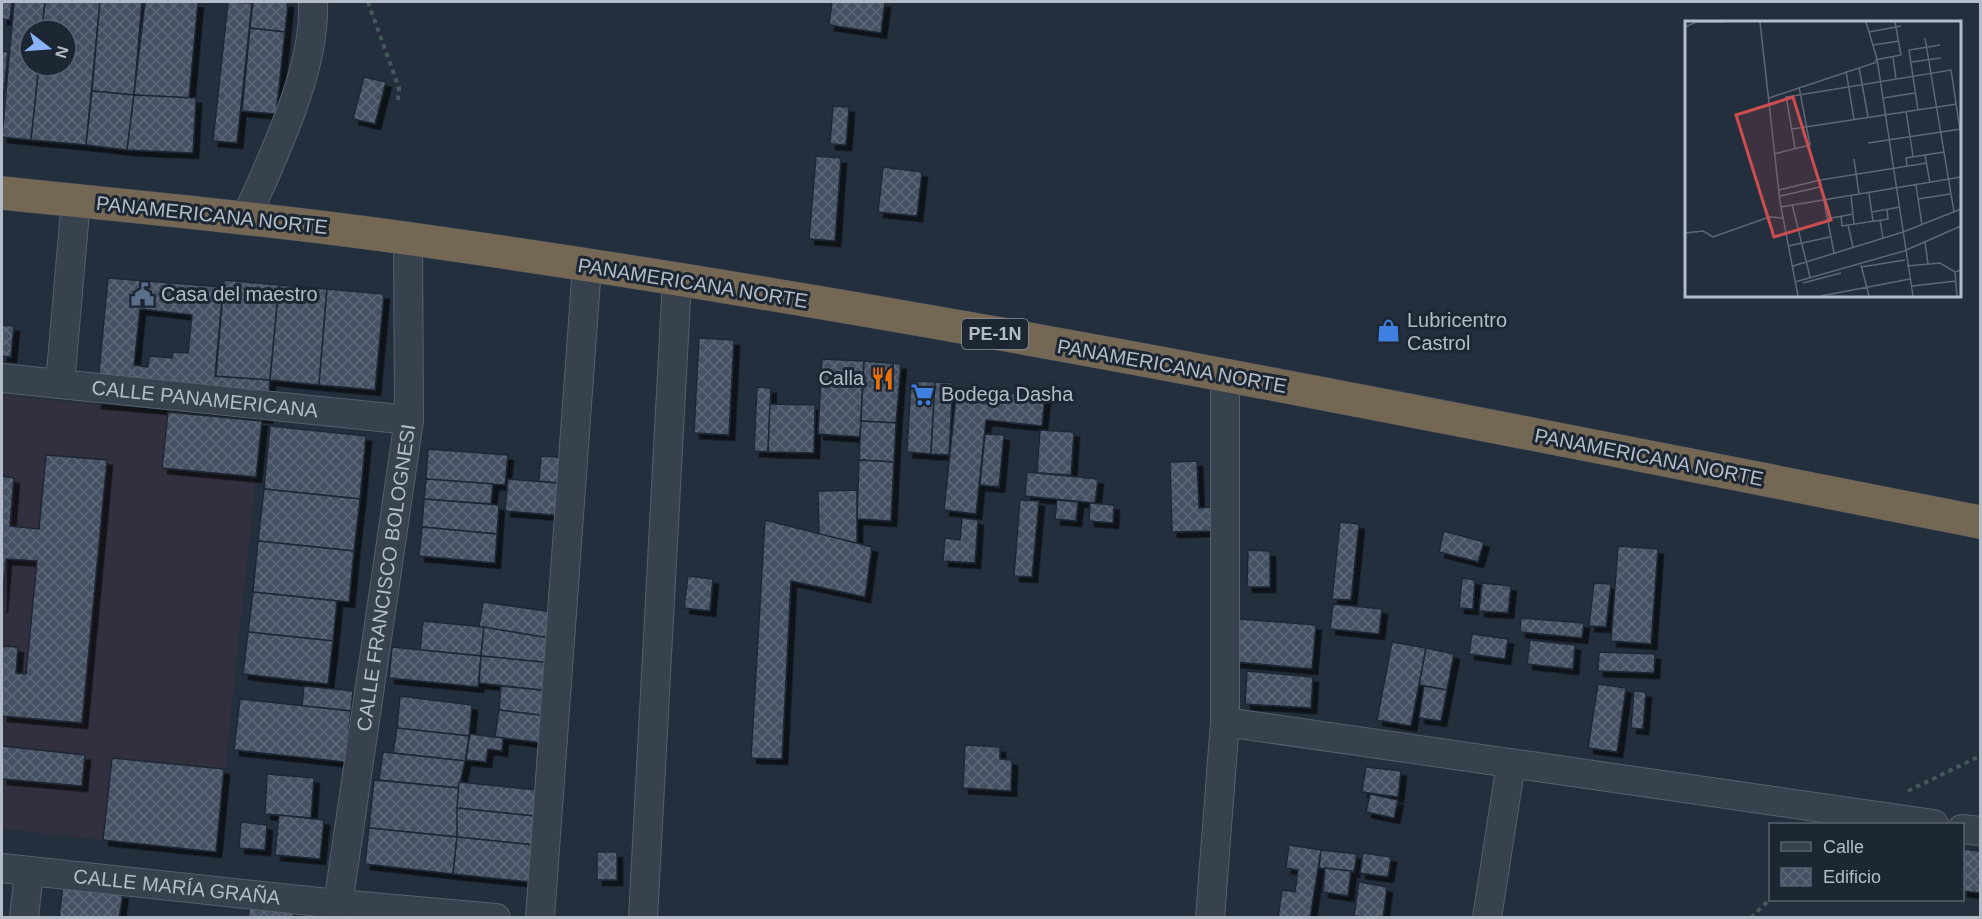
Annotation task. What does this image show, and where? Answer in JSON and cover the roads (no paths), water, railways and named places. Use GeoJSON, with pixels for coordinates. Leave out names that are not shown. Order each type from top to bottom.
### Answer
{"type":"FeatureCollection","features":[{"type":"Feature","properties":{"kind":"highway","name":"PANAMERICANA NORTE"},"geometry":{"type":"LineString","coordinates":[[2,193],[246,218],[408,238],[677,280],[1224,374],[1980,522]]}},
{"type":"Feature","properties":{"kind":"street"},"geometry":{"type":"LineString","coordinates":[[246,218],[286,127],[314,27],[313,2]]}},
{"type":"Feature","properties":{"kind":"street"},"geometry":{"type":"LineString","coordinates":[[60,384],[76,200]]}},
{"type":"Feature","properties":{"kind":"street","name":"CALLE FRANCISCO BOLOGNESI"},"geometry":{"type":"LineString","coordinates":[[337,911],[409,420],[408,238]]}},
{"type":"Feature","properties":{"kind":"street"},"geometry":{"type":"LineString","coordinates":[[540,918],[587,266]]}},
{"type":"Feature","properties":{"kind":"street"},"geometry":{"type":"LineString","coordinates":[[643,918],[677,280]]}},
{"type":"Feature","properties":{"kind":"street"},"geometry":{"type":"LineString","coordinates":[[1210,918],[1226,722],[1224,374]]}},
{"type":"Feature","properties":{"kind":"street","name":"CALLE PANAMERICANA"},"geometry":{"type":"LineString","coordinates":[[2,378],[409,420]]}},
{"type":"Feature","properties":{"kind":"street"},"geometry":{"type":"LineString","coordinates":[[1226,722],[1921,823]]}},
{"type":"Feature","properties":{"kind":"street"},"geometry":{"type":"LineString","coordinates":[[1487,918],[1511,763]]}},
{"type":"Feature","properties":{"kind":"street"},"geometry":{"type":"LineString","coordinates":[[1964,829],[1980,831]]}},
{"type":"Feature","properties":{"kind":"street"},"geometry":{"type":"LineString","coordinates":[[15,870],[24,918]]}},
{"type":"Feature","properties":{"kind":"street","name":"CALLE MARÍA GRAÑA"},"geometry":{"type":"LineString","coordinates":[[15,870],[337,911],[496,918]]}},
{"type":"Feature","properties":{"kind":"place","name":"Casa del maestro"},"geometry":{"type":"Point","coordinates":[143,294]}},
{"type":"Feature","properties":{"kind":"place","name":"Lubricentro Castrol"},"geometry":{"type":"Point","coordinates":[1389,331]}},
{"type":"Feature","properties":{"kind":"place","name":"Calla"},"geometry":{"type":"Point","coordinates":[882,378]}},
{"type":"Feature","properties":{"kind":"place","name":"Bodega Dasha"},"geometry":{"type":"Point","coordinates":[923,394]}}]}
